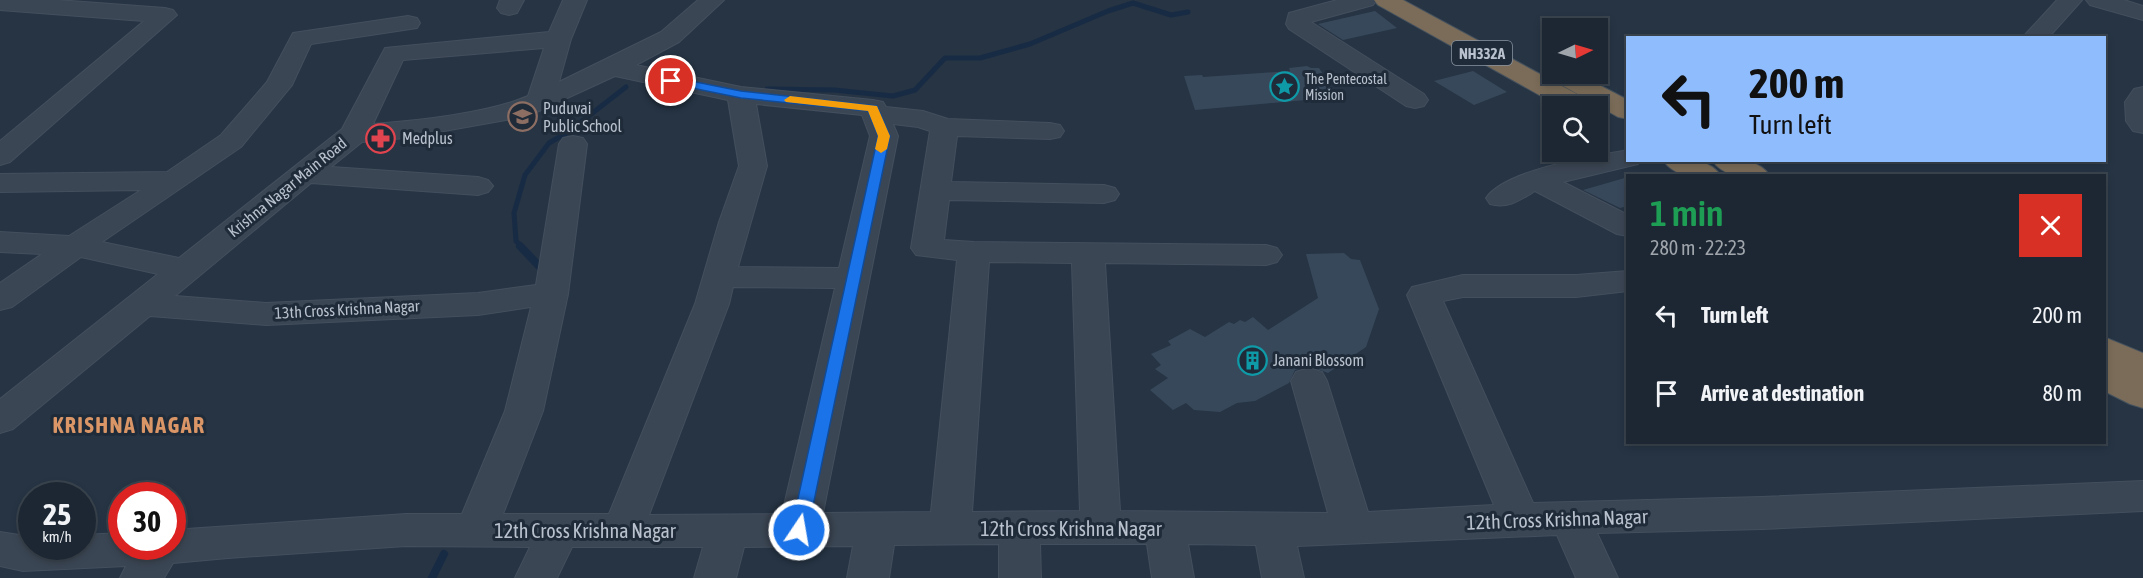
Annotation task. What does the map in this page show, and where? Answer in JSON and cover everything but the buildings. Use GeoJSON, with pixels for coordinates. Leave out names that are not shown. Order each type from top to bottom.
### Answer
{"type":"FeatureCollection","features":[{"type":"Feature","properties":{"kind":"highway","name":"NH332A"},"geometry":{"type":"LineString","coordinates":[[1386,0],[1560,96]]}},
{"type":"Feature","properties":{"kind":"highway","name":"NH332A"},"geometry":{"type":"LineString","coordinates":[[1423,0],[1542,65]]}},
{"type":"Feature","properties":{"kind":"highway"},"geometry":{"type":"LineString","coordinates":[[1577,84],[1626,110]]}},
{"type":"Feature","properties":{"kind":"highway"},"geometry":{"type":"LineString","coordinates":[[1608,123],[1626,133]]}},
{"type":"Feature","properties":{"kind":"highway"},"geometry":{"type":"LineString","coordinates":[[1681,162],[1703,174]]}},
{"type":"Feature","properties":{"kind":"highway"},"geometry":{"type":"LineString","coordinates":[[1730,162],[1752,174]]}},
{"type":"Feature","properties":{"kind":"highway"},"geometry":{"type":"LineString","coordinates":[[2106,350],[2143,368]]}},
{"type":"Feature","properties":{"kind":"highway"},"geometry":{"type":"LineString","coordinates":[[2106,376],[2143,395]]}},
{"type":"Feature","properties":{"kind":"street"},"geometry":{"type":"LineString","coordinates":[[540,100],[559,39],[575,0]]}},
{"type":"Feature","properties":{"kind":"street","name":"Krishna Nagar Main Road"},"geometry":{"type":"LineString","coordinates":[[0,418],[354,134],[428,126],[518,110],[612,67],[670,37],[712,0]]}},
{"type":"Feature","properties":{"kind":"street"},"geometry":{"type":"LineString","coordinates":[[1365,0],[1306,15],[1298,18],[1298,24],[1415,100]]}},
{"type":"Feature","properties":{"kind":"street"},"geometry":{"type":"LineString","coordinates":[[2036,36],[2070,0]]}},
{"type":"Feature","properties":{"kind":"street"},"geometry":{"type":"LineString","coordinates":[[2098,0],[2140,8]]}},
{"type":"Feature","properties":{"kind":"street"},"geometry":{"type":"LineString","coordinates":[[0,3],[173,7]]}},
{"type":"Feature","properties":{"kind":"street"},"geometry":{"type":"LineString","coordinates":[[0,25],[32,5]]}},
{"type":"Feature","properties":{"kind":"street"},"geometry":{"type":"LineString","coordinates":[[0,156],[173,7]]}},
{"type":"Feature","properties":{"kind":"street"},"geometry":{"type":"LineString","coordinates":[[0,299],[231,141],[279,85],[302,38],[408,23]]}},
{"type":"Feature","properties":{"kind":"street"},"geometry":{"type":"LineString","coordinates":[[354,134],[394,53],[559,39]]}},
{"type":"Feature","properties":{"kind":"street"},"geometry":{"type":"LineString","coordinates":[[612,67],[741,94],[873,108],[884,136],[799,530]]}},
{"type":"Feature","properties":{"kind":"street"},"geometry":{"type":"LineString","coordinates":[[623,530],[712,304],[753,166],[741,94]]}},
{"type":"Feature","properties":{"kind":"street"},"geometry":{"type":"LineString","coordinates":[[2143,95],[2138,102],[2140,121],[2143,125]]}},
{"type":"Feature","properties":{"kind":"street"},"geometry":{"type":"LineString","coordinates":[[875,114],[923,119],[944,128],[1050,131]]}},
{"type":"Feature","properties":{"kind":"street"},"geometry":{"type":"LineString","coordinates":[[944,128],[927,248],[974,252],[1266,255]]}},
{"type":"Feature","properties":{"kind":"street"},"geometry":{"type":"LineString","coordinates":[[476,530],[524,411],[551,294],[573,144]]}},
{"type":"Feature","properties":{"kind":"street"},"geometry":{"type":"LineString","coordinates":[[1501,198],[1535,179],[1626,158]]}},
{"type":"Feature","properties":{"kind":"street"},"geometry":{"type":"LineString","coordinates":[[303,174],[478,186]]}},
{"type":"Feature","properties":{"kind":"street"},"geometry":{"type":"LineString","coordinates":[[1535,179],[1626,226]]}},
{"type":"Feature","properties":{"kind":"street"},"geometry":{"type":"LineString","coordinates":[[0,183],[174,181]]}},
{"type":"Feature","properties":{"kind":"street"},"geometry":{"type":"LineString","coordinates":[[935,191],[1104,194]]}},
{"type":"Feature","properties":{"kind":"street"},"geometry":{"type":"LineString","coordinates":[[0,242],[75,246],[185,270]]}},
{"type":"Feature","properties":{"kind":"street"},"geometry":{"type":"LineString","coordinates":[[950,528],[974,252]]}},
{"type":"Feature","properties":{"kind":"street"},"geometry":{"type":"LineString","coordinates":[[1088,252],[1101,527]]}},
{"type":"Feature","properties":{"kind":"street"},"geometry":{"type":"LineString","coordinates":[[720,277],[854,278]]}},
{"type":"Feature","properties":{"kind":"street"},"geometry":{"type":"LineString","coordinates":[[1520,520],[1424,296],[1463,286],[1576,286],[1626,280]]}},
{"type":"Feature","properties":{"kind":"street","name":"13th Cross Krishna Nagar"},"geometry":{"type":"LineString","coordinates":[[142,304],[266,314],[478,304],[551,294]]}},
{"type":"Feature","properties":{"kind":"street"},"geometry":{"type":"LineString","coordinates":[[1309,381],[1353,528]]}},
{"type":"Feature","properties":{"kind":"street","name":"12th Cross Krishna Nagar"},"geometry":{"type":"LineString","coordinates":[[0,549],[23,554],[151,563],[228,541],[406,530],[1353,528],[2143,496]]}},
{"type":"Feature","properties":{"kind":"street"},"geometry":{"type":"LineString","coordinates":[[1570,518],[1597,578]]}},
{"type":"Feature","properties":{"kind":"street"},"geometry":{"type":"LineString","coordinates":[[1018,528],[1020,578]]}},
{"type":"Feature","properties":{"kind":"street"},"geometry":{"type":"LineString","coordinates":[[1165,528],[1173,578]]}},
{"type":"Feature","properties":{"kind":"street"},"geometry":{"type":"LineString","coordinates":[[868,578],[876,529]]}},
{"type":"Feature","properties":{"kind":"street"},"geometry":{"type":"LineString","coordinates":[[1273,529],[1283,578]]}},
{"type":"Feature","properties":{"kind":"street"},"geometry":{"type":"LineString","coordinates":[[536,578],[559,530]]}},
{"type":"Feature","properties":{"kind":"street"},"geometry":{"type":"LineString","coordinates":[[714,578],[728,530]]}},
{"type":"Feature","properties":{"kind":"waterway"},"geometry":{"type":"LineString","coordinates":[[767,89],[834,90],[893,96],[915,90],[945,58],[980,58],[1030,44],[1108,11],[1133,3],[1171,15],[1188,12]]}},
{"type":"Feature","properties":{"kind":"waterway"},"geometry":{"type":"LineString","coordinates":[[522,247],[516,241],[514,213],[525,175],[549,143],[568,132],[626,87]]}},
{"type":"Feature","properties":{"kind":"waterway"},"geometry":{"type":"LineString","coordinates":[[520,246],[540,267]]}},
{"type":"Feature","properties":{"kind":"waterway"},"geometry":{"type":"LineString","coordinates":[[432,578],[444,554]]}},
{"type":"Feature","properties":{"kind":"slow traffic"},"geometry":{"type":"LineString","coordinates":[[790,100],[873,108],[884,136],[881,149]]}},
{"type":"Feature","properties":{"kind":"place","name":"The Pentecostal Mission"},"geometry":{"type":"Point","coordinates":[1284,87]}},
{"type":"Feature","properties":{"kind":"place","name":"Puduvai Public School"},"geometry":{"type":"Point","coordinates":[522,117]}},
{"type":"Feature","properties":{"kind":"place","name":"Medplus"},"geometry":{"type":"Point","coordinates":[381,138]}},
{"type":"Feature","properties":{"kind":"place","name":"Janani Blossom"},"geometry":{"type":"Point","coordinates":[1252,360]}},
{"type":"Feature","properties":{"kind":"district","name":"KRISHNA NAGAR"},"geometry":{"type":"Point","coordinates":[129,425]}},
{"type":"Feature","properties":{"kind":"route"},"geometry":{"type":"LineString","coordinates":[[671,81],[711,90],[873,108],[884,136],[799,530]]}}]}
